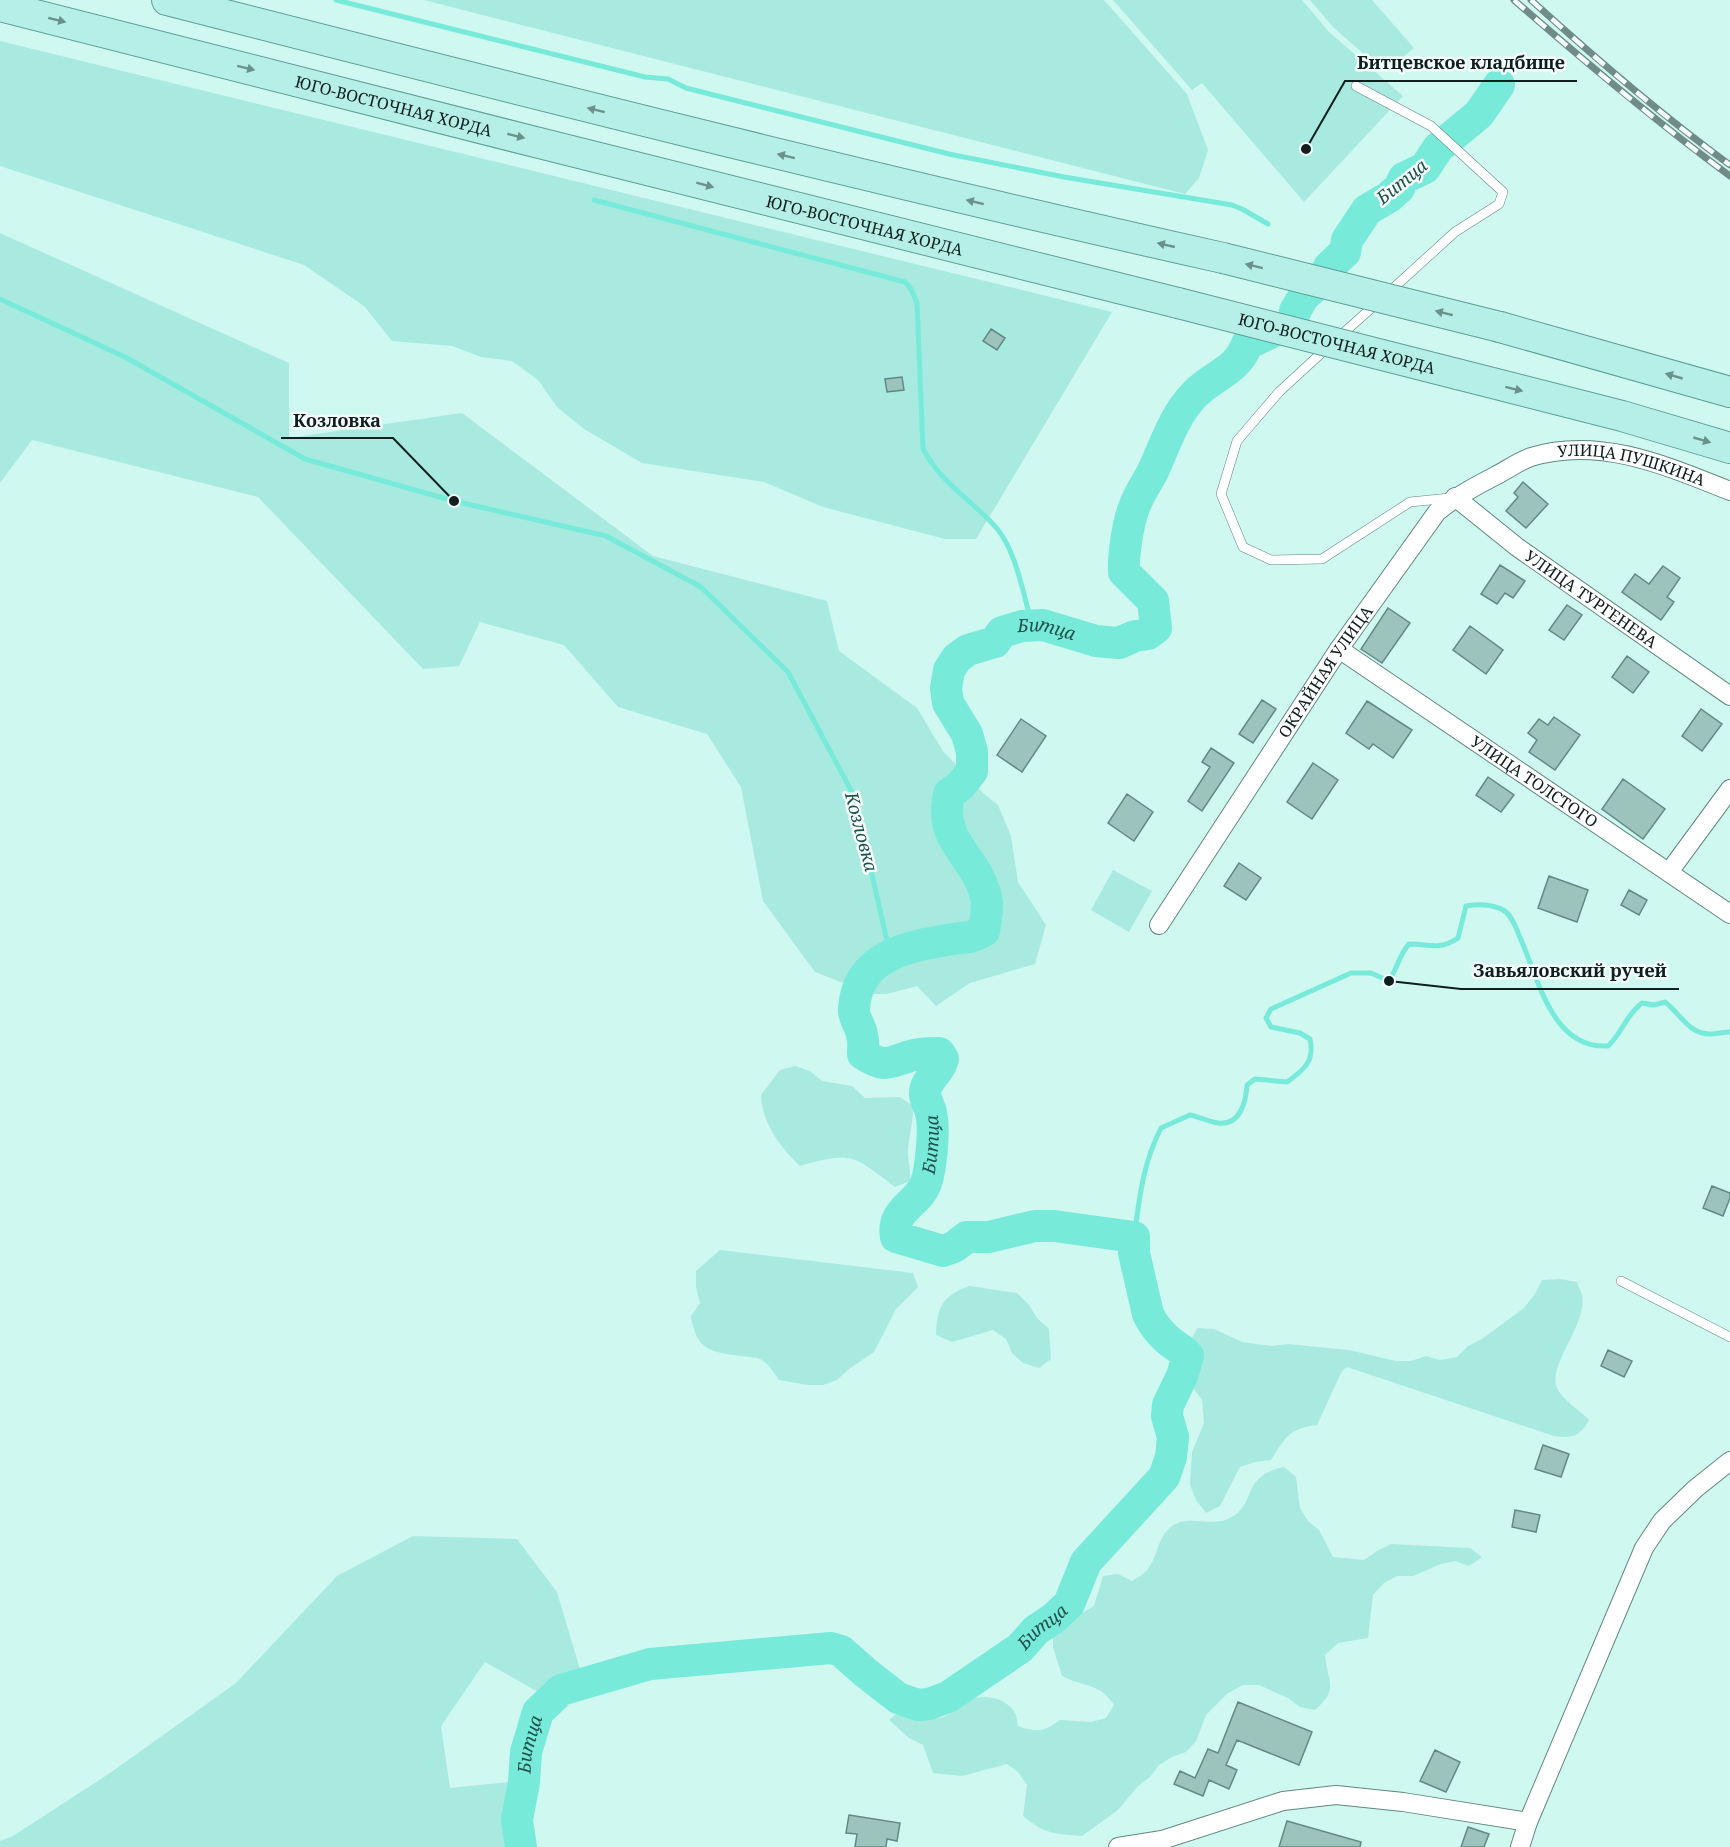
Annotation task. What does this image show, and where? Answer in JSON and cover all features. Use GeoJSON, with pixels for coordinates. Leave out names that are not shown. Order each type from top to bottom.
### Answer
{"type":"FeatureCollection","features":[{"type":"Feature","properties":{"kind":"main road"},"geometry":{"type":"LineString","coordinates":[[167,0],[571,104],[1000,208],[1223,258],[1500,327],[1730,392]]}},
{"type":"Feature","properties":{"kind":"main road","name":"ЮГО-ВОСТОЧНАЯ ХОРДА"},"geometry":{"type":"LineString","coordinates":[[0,6],[533,140],[850,223],[1178,303],[1622,416],[1730,448]]}},
{"type":"Feature","properties":{"kind":"street","name":"УЛИЦА ПУШКИНА"},"geometry":{"type":"LineString","coordinates":[[1531,457],[1578,449],[1620,453],[1679,470],[1730,491]]}},
{"type":"Feature","properties":{"kind":"street","name":"ОКРАЙНАЯ УЛИЦА"},"geometry":{"type":"LineString","coordinates":[[1159,925],[1339,649],[1437,512],[1455,497],[1531,457]]}},
{"type":"Feature","properties":{"kind":"street","name":"УЛИЦА ТУРГЕНЕВА"},"geometry":{"type":"LineString","coordinates":[[1455,497],[1517,547],[1730,696]]}},
{"type":"Feature","properties":{"kind":"street","name":"УЛИЦА ТОЛСТОГО"},"geometry":{"type":"LineString","coordinates":[[1339,649],[1730,914]]}},
{"type":"Feature","properties":{"kind":"street"},"geometry":{"type":"LineString","coordinates":[[1668,872],[1730,789]]}},
{"type":"Feature","properties":{"kind":"street"},"geometry":{"type":"LineString","coordinates":[[1520,1847],[1528,1822],[1644,1548],[1662,1521],[1730,1461]]}},
{"type":"Feature","properties":{"kind":"street"},"geometry":{"type":"LineString","coordinates":[[1118,1847],[1162,1840],[1283,1801],[1336,1795],[1403,1802],[1528,1822]]}},
{"type":"Feature","properties":{"kind":"lane"},"geometry":{"type":"LineString","coordinates":[[1356,86],[1431,126],[1503,192],[1499,204],[1455,232],[1279,392],[1237,441],[1221,494],[1243,547],[1271,560],[1322,560],[1410,502],[1455,497]]}},
{"type":"Feature","properties":{"kind":"lane"},"geometry":{"type":"LineString","coordinates":[[1621,1281],[1730,1337]]}},
{"type":"Feature","properties":{"kind":"shaded area"},"geometry":{"type":"Polygon","coordinates":[[[424,0],[1104,0],[1187,94],[1208,150],[1199,178],[1185,194],[424,0]]]}},
{"type":"Feature","properties":{"kind":"shaded area"},"geometry":{"type":"Polygon","coordinates":[[[1113,0],[1302,0],[1329,32],[1403,96],[1304,202],[1202,83],[1192,90],[1113,0]]]}},
{"type":"Feature","properties":{"kind":"shaded area"},"geometry":{"type":"Polygon","coordinates":[[[1310,0],[1372,0],[1414,48],[1392,66],[1374,63],[1333,27],[1310,0]]]}},
{"type":"Feature","properties":{"kind":"shaded area"},"geometry":{"type":"Polygon","coordinates":[[[0,41],[1112,312],[976,539],[945,539],[823,507],[764,482],[642,463],[584,429],[557,407],[538,380],[512,361],[481,357],[452,346],[392,341],[364,306],[304,265],[0,166],[0,41]]]}},
{"type":"Feature","properties":{"kind":"shaded area"},"geometry":{"type":"Polygon","coordinates":[[[0,233],[289,363],[289,438],[462,413],[653,556],[827,601],[839,651],[917,708],[943,751],[983,793],[998,805],[1011,836],[1018,882],[1046,925],[1035,964],[970,983],[936,1006],[917,986],[887,994],[871,994],[815,972],[763,901],[741,787],[707,734],[618,707],[564,645],[480,622],[459,666],[423,669],[258,497],[32,440],[0,483],[0,233]]]}},
{"type":"Feature","properties":{"kind":"shaded area"},"geometry":{"type":"Polygon","coordinates":[[[1113,870],[1152,891],[1129,932],[1091,910],[1113,870]]]}},
{"type":"Feature","properties":{"kind":"shaded area"},"geometry":{"type":"Polygon","coordinates":[[[795,1066],[810,1071],[822,1081],[852,1086],[865,1098],[900,1097],[913,1106],[908,1153],[910,1181],[895,1187],[860,1162],[851,1159],[831,1158],[800,1166],[793,1159],[773,1134],[765,1115],[761,1095],[780,1070],[795,1066]]]}},
{"type":"Feature","properties":{"kind":"shaded area"},"geometry":{"type":"Polygon","coordinates":[[[720,1250],[913,1273],[918,1287],[896,1309],[874,1352],[837,1380],[823,1385],[808,1385],[779,1380],[768,1365],[760,1359],[713,1351],[701,1343],[697,1336],[691,1316],[700,1303],[696,1287],[696,1271],[720,1250]]]}},
{"type":"Feature","properties":{"kind":"shaded area"},"geometry":{"type":"Polygon","coordinates":[[[1560,1279],[1577,1282],[1582,1295],[1580,1317],[1558,1365],[1556,1376],[1558,1390],[1589,1420],[1579,1433],[1566,1437],[1554,1436],[1347,1367],[1342,1371],[1317,1425],[1308,1426],[1289,1435],[1271,1460],[1240,1467],[1220,1506],[1206,1513],[1196,1500],[1190,1485],[1192,1452],[1204,1423],[1202,1400],[1193,1388],[1196,1364],[1190,1341],[1198,1328],[1214,1329],[1242,1342],[1272,1346],[1287,1344],[1349,1350],[1396,1361],[1411,1361],[1426,1356],[1440,1360],[1457,1357],[1468,1346],[1482,1339],[1524,1308],[1542,1280],[1560,1279]]]}},
{"type":"Feature","properties":{"kind":"shaded area"},"geometry":{"type":"Polygon","coordinates":[[[969,1286],[1017,1293],[1049,1329],[1051,1359],[1039,1368],[1023,1363],[1012,1353],[1006,1339],[993,1330],[952,1342],[936,1335],[938,1317],[943,1304],[953,1294],[969,1286]]]}},
{"type":"Feature","properties":{"kind":"shaded area"},"geometry":{"type":"Polygon","coordinates":[[[1284,1467],[1296,1477],[1300,1508],[1308,1521],[1319,1530],[1333,1557],[1364,1560],[1391,1544],[1470,1548],[1482,1557],[1469,1566],[1455,1561],[1441,1564],[1413,1576],[1397,1576],[1384,1583],[1373,1595],[1368,1638],[1338,1643],[1325,1655],[1330,1691],[1315,1710],[1300,1707],[1288,1698],[1259,1685],[1243,1685],[1228,1693],[1206,1715],[1196,1741],[1186,1752],[1159,1765],[1118,1810],[1082,1836],[1050,1832],[1023,1816],[1027,1785],[1018,1772],[1007,1764],[962,1776],[933,1773],[923,1745],[909,1738],[889,1720],[901,1710],[923,1718],[940,1718],[969,1700],[981,1697],[995,1698],[1007,1704],[1016,1714],[1018,1726],[1030,1730],[1045,1729],[1060,1720],[1091,1722],[1106,1718],[1114,1705],[1103,1692],[1062,1676],[1053,1647],[1053,1630],[1094,1606],[1103,1576],[1118,1574],[1132,1581],[1144,1573],[1151,1565],[1163,1536],[1172,1526],[1186,1521],[1215,1522],[1230,1518],[1239,1512],[1255,1483],[1261,1477],[1270,1471],[1284,1467]]]}},
{"type":"Feature","properties":{"kind":"shaded area"},"geometry":{"type":"Polygon","coordinates":[[[413,1536],[517,1539],[557,1592],[582,1676],[547,1697],[485,1662],[441,1726],[450,1788],[509,1782],[508,1847],[0,1847],[0,1841],[13,1836],[110,1773],[236,1683],[337,1576],[413,1536]]]}},
{"type":"Feature","properties":{"kind":"building"},"geometry":{"type":"Polygon","coordinates":[[[991,329],[1005,338],[997,350],[983,341],[991,329]]]}},
{"type":"Feature","properties":{"kind":"building"},"geometry":{"type":"Polygon","coordinates":[[[902,377],[904,390],[887,392],[885,379],[902,377]]]}},
{"type":"Feature","properties":{"kind":"building"},"geometry":{"type":"Polygon","coordinates":[[[1523,482],[1548,504],[1526,528],[1506,511],[1518,497],[1514,493],[1523,482]]]}},
{"type":"Feature","properties":{"kind":"building"},"geometry":{"type":"Polygon","coordinates":[[[1500,565],[1525,581],[1513,598],[1505,593],[1497,604],[1481,594],[1500,565]]]}},
{"type":"Feature","properties":{"kind":"building"},"geometry":{"type":"Polygon","coordinates":[[[1663,566],[1680,578],[1667,597],[1674,602],[1661,620],[1622,592],[1635,574],[1649,584],[1663,566]]]}},
{"type":"Feature","properties":{"kind":"building"},"geometry":{"type":"Polygon","coordinates":[[[1567,605],[1582,615],[1564,640],[1549,630],[1567,605]]]}},
{"type":"Feature","properties":{"kind":"building"},"geometry":{"type":"Polygon","coordinates":[[[1388,608],[1410,623],[1382,663],[1361,649],[1388,608]]]}},
{"type":"Feature","properties":{"kind":"building"},"geometry":{"type":"Polygon","coordinates":[[[1470,626],[1503,650],[1486,674],[1453,650],[1470,626]]]}},
{"type":"Feature","properties":{"kind":"building"},"geometry":{"type":"Polygon","coordinates":[[[1627,656],[1649,672],[1633,693],[1612,677],[1627,656]]]}},
{"type":"Feature","properties":{"kind":"building"},"geometry":{"type":"Polygon","coordinates":[[[1262,700],[1276,709],[1253,743],[1239,734],[1262,700]]]}},
{"type":"Feature","properties":{"kind":"building"},"geometry":{"type":"Polygon","coordinates":[[[1367,701],[1412,730],[1393,758],[1373,744],[1369,749],[1346,733],[1367,701]]]}},
{"type":"Feature","properties":{"kind":"building"},"geometry":{"type":"Polygon","coordinates":[[[1701,709],[1722,724],[1702,751],[1682,736],[1701,709]]]}},
{"type":"Feature","properties":{"kind":"building"},"geometry":{"type":"Polygon","coordinates":[[[1554,717],[1580,735],[1555,770],[1529,752],[1537,740],[1528,733],[1539,719],[1548,725],[1554,717]]]}},
{"type":"Feature","properties":{"kind":"building"},"geometry":{"type":"Polygon","coordinates":[[[1021,719],[1046,736],[1022,772],[997,755],[1021,719]]]}},
{"type":"Feature","properties":{"kind":"building"},"geometry":{"type":"Polygon","coordinates":[[[1211,748],[1234,763],[1202,811],[1188,801],[1210,767],[1202,762],[1211,748]]]}},
{"type":"Feature","properties":{"kind":"building"},"geometry":{"type":"Polygon","coordinates":[[[1313,763],[1338,780],[1312,819],[1287,802],[1313,763]]]}},
{"type":"Feature","properties":{"kind":"building"},"geometry":{"type":"Polygon","coordinates":[[[1488,777],[1514,795],[1501,812],[1476,795],[1488,777]]]}},
{"type":"Feature","properties":{"kind":"building"},"geometry":{"type":"Polygon","coordinates":[[[1623,779],[1665,809],[1643,839],[1602,809],[1623,779]]]}},
{"type":"Feature","properties":{"kind":"building"},"geometry":{"type":"Polygon","coordinates":[[[1127,794],[1153,812],[1134,841],[1108,823],[1127,794]]]}},
{"type":"Feature","properties":{"kind":"building"},"geometry":{"type":"Polygon","coordinates":[[[1239,863],[1261,878],[1246,900],[1224,886],[1239,863]]]}},
{"type":"Feature","properties":{"kind":"building"},"geometry":{"type":"Polygon","coordinates":[[[1549,876],[1588,890],[1577,922],[1538,908],[1549,876]]]}},
{"type":"Feature","properties":{"kind":"building"},"geometry":{"type":"Polygon","coordinates":[[[1629,890],[1647,900],[1639,915],[1621,905],[1629,890]]]}},
{"type":"Feature","properties":{"kind":"building"},"geometry":{"type":"Polygon","coordinates":[[[1712,1186],[1730,1193],[1723,1216],[1703,1208],[1712,1186]]]}},
{"type":"Feature","properties":{"kind":"building"},"geometry":{"type":"Polygon","coordinates":[[[1608,1350],[1632,1361],[1624,1377],[1601,1366],[1608,1350]]]}},
{"type":"Feature","properties":{"kind":"building"},"geometry":{"type":"Polygon","coordinates":[[[1543,1445],[1569,1454],[1561,1477],[1535,1469],[1543,1445]]]}},
{"type":"Feature","properties":{"kind":"building"},"geometry":{"type":"Polygon","coordinates":[[[1515,1510],[1540,1515],[1536,1532],[1512,1527],[1515,1510]]]}},
{"type":"Feature","properties":{"kind":"building"},"geometry":{"type":"Polygon","coordinates":[[[1238,1702],[1312,1732],[1299,1765],[1237,1740],[1226,1765],[1237,1770],[1229,1789],[1209,1780],[1203,1796],[1174,1784],[1180,1771],[1195,1778],[1208,1749],[1218,1753],[1238,1702]]]}},
{"type":"Feature","properties":{"kind":"building"},"geometry":{"type":"Polygon","coordinates":[[[1435,1750],[1460,1762],[1446,1792],[1420,1781],[1435,1750]]]}},
{"type":"Feature","properties":{"kind":"building"},"geometry":{"type":"Polygon","coordinates":[[[849,1815],[900,1823],[897,1841],[887,1839],[886,1847],[855,1847],[857,1834],[846,1833],[849,1815]]]}},
{"type":"Feature","properties":{"kind":"building"},"geometry":{"type":"Polygon","coordinates":[[[1287,1821],[1361,1842],[1360,1847],[1279,1847],[1287,1821]]]}},
{"type":"Feature","properties":{"kind":"building"},"geometry":{"type":"Polygon","coordinates":[[[1468,1827],[1489,1834],[1484,1847],[1461,1847],[1468,1827]]]}},
{"type":"Feature","properties":{"kind":"waterway"},"geometry":{"type":"LineString","coordinates":[[336,0],[645,77],[668,79],[686,88],[949,154],[1064,177],[1232,205],[1268,224]]}},
{"type":"Feature","properties":{"kind":"waterway","name":"Битца"},"geometry":{"type":"LineString","coordinates":[[521,1847],[517,1820],[524,1782],[526,1752],[538,1712],[561,1690],[650,1664],[831,1648],[841,1651],[898,1698],[918,1705],[929,1704],[948,1697],[1020,1648],[1036,1630],[1069,1604],[1086,1562],[1164,1477],[1171,1457],[1173,1437],[1167,1416],[1168,1405],[1182,1376],[1188,1356],[1162,1334],[1148,1314],[1134,1253],[1134,1237],[1054,1226],[1035,1226],[989,1237],[967,1237],[954,1247],[943,1251],[896,1237],[897,1220],[917,1197],[928,1177],[933,1128],[925,1090],[943,1059],[939,1053],[926,1053],[883,1063],[863,1054],[863,1037],[854,1012],[857,991],[865,976],[888,956],[919,945],[969,937],[984,931],[987,907],[985,893],[948,824],[949,794],[960,786],[972,771],[972,752],[967,734],[948,703],[946,688],[949,670],[957,658],[968,650],[995,642],[1002,632],[1022,626],[1043,625],[1096,641],[1119,643],[1135,636],[1148,634],[1156,628],[1153,601],[1124,572],[1125,549],[1136,503],[1181,411],[1195,394],[1237,361],[1247,344],[1293,322],[1295,311],[1304,296],[1322,280],[1329,267],[1345,252],[1347,240],[1367,210],[1389,197],[1399,188],[1404,178],[1425,168],[1438,148],[1479,114],[1499,85]]}},
{"type":"Feature","properties":{"kind":"waterway"},"geometry":{"type":"LineString","coordinates":[[594,200],[905,282],[917,303],[923,449],[938,471],[992,523],[1007,544],[1018,571],[1032,625]]}},
{"type":"Feature","properties":{"kind":"waterway","name":"Козловка"},"geometry":{"type":"LineString","coordinates":[[0,299],[127,358],[305,459],[454,501],[606,536],[701,587],[788,672],[854,796],[890,954]]}},
{"type":"Feature","properties":{"kind":"waterway"},"geometry":{"type":"LineString","coordinates":[[1134,1237],[1146,1168],[1161,1128],[1190,1115],[1211,1122],[1232,1121],[1237,1117],[1243,1105],[1247,1085],[1255,1079],[1287,1082],[1307,1064],[1311,1053],[1310,1039],[1300,1033],[1271,1027],[1266,1018],[1271,1009],[1351,973],[1371,973],[1389,981],[1409,944],[1439,946],[1458,938],[1466,906],[1492,906],[1502,909],[1509,915],[1550,1009],[1573,1036],[1589,1044],[1608,1046],[1642,1003],[1654,1005],[1665,1002],[1691,1027],[1703,1033],[1730,1032]]}},
{"type":"Feature","properties":{"kind":"railway"},"geometry":{"type":"LineString","coordinates":[[1514,0],[1620,90],[1730,176]]}},
{"type":"Feature","properties":{"kind":"railway"},"geometry":{"type":"LineString","coordinates":[[1531,0],[1628,85],[1730,165]]}},
{"type":"Feature","properties":{"kind":"place","name":"Битцевское кладбище"},"geometry":{"type":"Point","coordinates":[1306,149]}},
{"type":"Feature","properties":{"kind":"place","name":"Козловка"},"geometry":{"type":"Point","coordinates":[454,501]}},
{"type":"Feature","properties":{"kind":"place","name":"Завьяловский ручей"},"geometry":{"type":"Point","coordinates":[1389,981]}}]}
